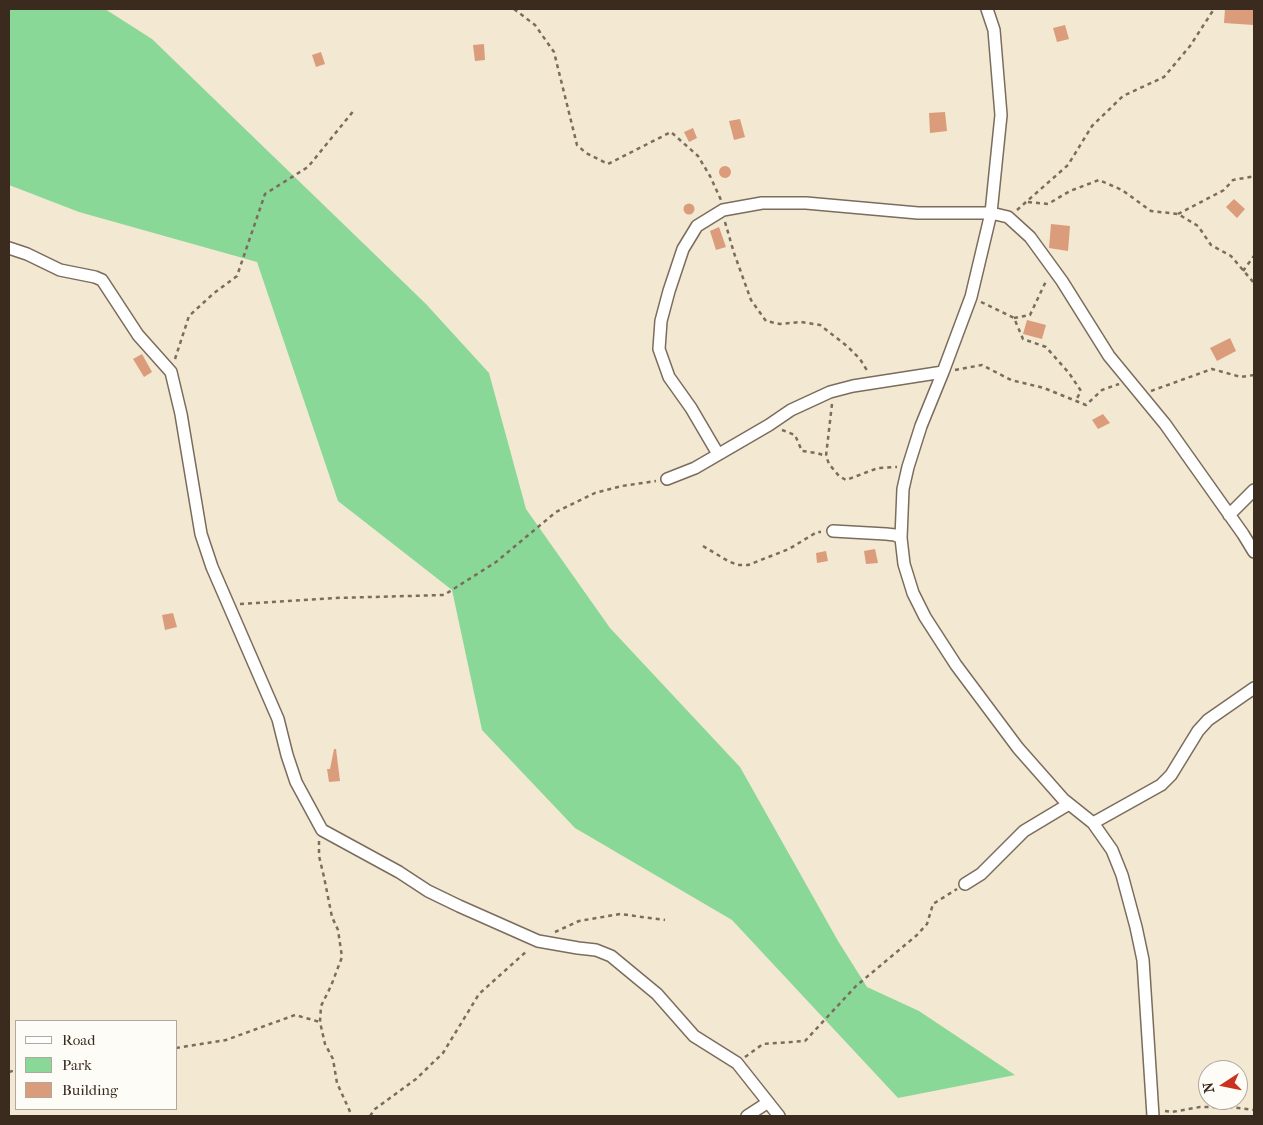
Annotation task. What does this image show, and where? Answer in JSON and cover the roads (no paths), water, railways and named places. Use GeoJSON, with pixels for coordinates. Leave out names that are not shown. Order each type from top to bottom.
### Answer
{"type":"FeatureCollection","features":[{"type":"Feature","properties":{"kind":"street"},"geometry":{"type":"LineString","coordinates":[[987,9],[994,30],[1001,115],[991,213],[970,297],[921,426],[908,467],[903,489],[901,538],[904,564],[913,594],[925,617],[956,665],[995,718],[1050,785],[1069,804],[1093,823],[1112,850],[1122,875],[1143,960],[1153,1113]]}},
{"type":"Feature","properties":{"kind":"street"},"geometry":{"type":"LineString","coordinates":[[718,454],[691,408],[669,376],[659,349],[661,321],[669,291],[683,249],[697,226],[723,210],[762,203],[806,202],[918,213],[991,213],[1008,217],[1030,237],[1053,268],[1109,356],[1165,424],[1254,552]]}},
{"type":"Feature","properties":{"kind":"street"},"geometry":{"type":"LineString","coordinates":[[9,248],[28,254],[60,270],[102,280],[138,335],[171,372],[181,414],[201,534],[227,604],[278,719],[296,782],[322,830],[399,872],[428,891],[538,941],[596,950],[611,956],[657,994],[694,1036],[737,1063],[779,1116]]}},
{"type":"Feature","properties":{"kind":"street"},"geometry":{"type":"LineString","coordinates":[[668,479],[696,468],[791,410],[830,392],[853,386],[943,372]]}},
{"type":"Feature","properties":{"kind":"street"},"geometry":{"type":"LineString","coordinates":[[1229,515],[1254,490]]}},
{"type":"Feature","properties":{"kind":"street"},"geometry":{"type":"LineString","coordinates":[[832,531],[886,534],[901,538]]}},
{"type":"Feature","properties":{"kind":"street"},"geometry":{"type":"LineString","coordinates":[[1093,823],[1161,785],[1171,775],[1198,731],[1208,720],[1254,688]]}},
{"type":"Feature","properties":{"kind":"street"},"geometry":{"type":"LineString","coordinates":[[965,884],[982,874],[1024,831],[1069,804]]}},
{"type":"Feature","properties":{"kind":"street"},"geometry":{"type":"LineString","coordinates":[[747,1116],[767,1103]]}}]}
